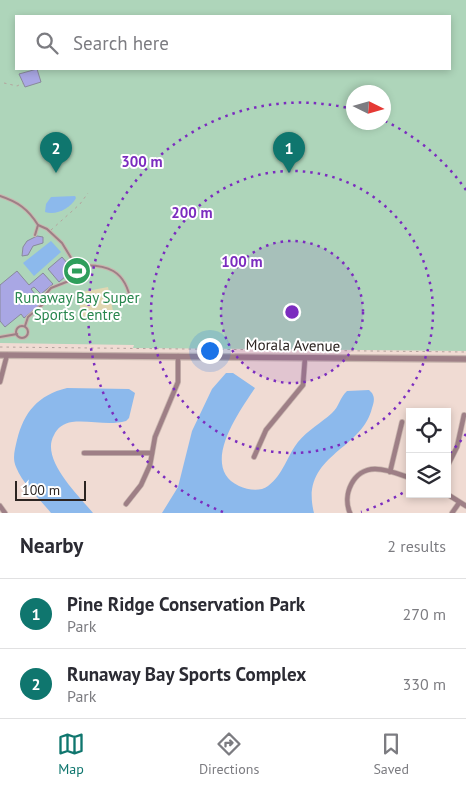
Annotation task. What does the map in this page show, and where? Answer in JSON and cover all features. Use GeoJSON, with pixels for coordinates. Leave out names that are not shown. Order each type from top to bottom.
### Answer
{"type":"FeatureCollection","features":[{"type":"Feature","properties":{"kind":"street","name":"Morala Avenue"},"geometry":{"type":"LineString","coordinates":[[0,355],[466,358]]}},
{"type":"Feature","properties":{"kind":"street"},"geometry":{"type":"LineString","coordinates":[[0,381],[7,355]]}},
{"type":"Feature","properties":{"kind":"street"},"geometry":{"type":"LineString","coordinates":[[126,504],[141,485],[150,465],[162,416],[178,382],[178,356]]}},
{"type":"Feature","properties":{"kind":"street"},"geometry":{"type":"LineString","coordinates":[[254,458],[266,430],[303,385],[305,358]]}},
{"type":"Feature","properties":{"kind":"street"},"geometry":{"type":"LineString","coordinates":[[0,374],[0,381]]}},
{"type":"Feature","properties":{"kind":"street"},"geometry":{"type":"LineString","coordinates":[[451,458],[457,447],[464,415]]}},
{"type":"Feature","properties":{"kind":"street"},"geometry":{"type":"LineString","coordinates":[[390,472],[402,422]]}},
{"type":"Feature","properties":{"kind":"street"},"geometry":{"type":"LineString","coordinates":[[84,453],[152,454]]}},
{"type":"Feature","properties":{"kind":"street"},"geometry":{"type":"LineString","coordinates":[[350,513],[346,494],[353,480],[374,469],[406,477]]}},
{"type":"Feature","properties":{"kind":"street"},"geometry":{"type":"LineString","coordinates":[[451,497],[466,506]]}},
{"type":"Feature","properties":{"kind":"street"},"geometry":{"type":"LineString","coordinates":[[452,513],[460,503]]}},
{"type":"Feature","properties":{"kind":"street"},"geometry":{"type":"LineString","coordinates":[[0,506],[4,513]]}},
{"type":"Feature","properties":{"kind":"lane"},"geometry":{"type":"LineString","coordinates":[[0,196],[21,204],[38,225],[50,231],[62,243],[70,260],[76,266],[104,266],[116,273],[124,280],[129,290],[131,303]]}},
{"type":"Feature","properties":{"kind":"lane"},"geometry":{"type":"LineString","coordinates":[[35,235],[38,225]]}},
{"type":"Feature","properties":{"kind":"lane"},"geometry":{"type":"LineString","coordinates":[[17,334],[21,338],[27,336],[28,330],[25,326],[28,317],[42,305],[45,295],[51,288],[74,279],[76,266]]}},
{"type":"Feature","properties":{"kind":"lane"},"geometry":{"type":"LineString","coordinates":[[17,334],[18,328],[25,326]]}},
{"type":"Feature","properties":{"kind":"lane"},"geometry":{"type":"LineString","coordinates":[[0,337],[17,334]]}},
{"type":"Feature","properties":{"kind":"path"},"geometry":{"type":"LineString","coordinates":[[4,83],[17,86],[23,82]]}},
{"type":"Feature","properties":{"kind":"path"},"geometry":{"type":"LineString","coordinates":[[50,231],[80,204],[88,194]]}},
{"type":"Feature","properties":{"kind":"path"},"geometry":{"type":"LineString","coordinates":[[0,347],[466,352]]}},
{"type":"Feature","properties":{"kind":"green space"},"geometry":{"type":"Polygon","coordinates":[[[0,0],[466,0],[466,351],[133,348],[134,345],[0,343],[0,0]]]}},
{"type":"Feature","properties":{"kind":"sand"},"geometry":{"type":"Polygon","coordinates":[[[108,287],[113,311],[82,317],[77,293],[108,287]]]}},
{"type":"Feature","properties":{"kind":"water"},"geometry":{"type":"Polygon","coordinates":[[[75,196],[74,202],[63,210],[54,213],[45,212],[46,204],[51,197],[75,196]]]}},
{"type":"Feature","properties":{"kind":"water"},"geometry":{"type":"Polygon","coordinates":[[[51,241],[61,252],[34,276],[23,263],[51,241]]]}},
{"type":"Feature","properties":{"kind":"water"},"geometry":{"type":"Polygon","coordinates":[[[226,373],[233,373],[255,388],[232,425],[222,453],[222,466],[228,477],[239,486],[250,489],[258,490],[273,482],[298,442],[334,411],[347,391],[369,390],[372,393],[374,402],[366,422],[357,434],[323,466],[315,478],[312,494],[314,513],[162,513],[178,487],[192,431],[212,389],[226,373]]]}},
{"type":"Feature","properties":{"kind":"water"},"geometry":{"type":"Polygon","coordinates":[[[67,388],[129,389],[135,393],[129,418],[126,421],[113,423],[69,423],[55,432],[51,445],[56,465],[70,487],[93,513],[51,513],[22,479],[14,460],[17,440],[28,413],[40,400],[67,388]]]}},
{"type":"Feature","properties":{"kind":"building"},"geometry":{"type":"Polygon","coordinates":[[[37,70],[41,82],[25,87],[19,74],[37,70]]]}},
{"type":"Feature","properties":{"kind":"building"},"geometry":{"type":"Polygon","coordinates":[[[37,236],[43,237],[43,243],[33,246],[28,255],[22,256],[23,247],[27,241],[37,236]]]}},
{"type":"Feature","properties":{"kind":"building"},"geometry":{"type":"Polygon","coordinates":[[[62,257],[73,270],[59,282],[48,269],[62,257]]]}},
{"type":"Feature","properties":{"kind":"building"},"geometry":{"type":"Polygon","coordinates":[[[17,271],[29,285],[43,273],[53,284],[41,294],[34,287],[31,289],[42,303],[24,318],[21,314],[5,327],[0,321],[0,285],[17,271]]]}},
{"type":"Feature","properties":{"kind":"place","name":"Runaway Bay Sports Complex"},"geometry":{"type":"Point","coordinates":[56,173]}},
{"type":"Feature","properties":{"kind":"place","name":"Pine Ridge Conservation Park"},"geometry":{"type":"Point","coordinates":[289,173]}},
{"type":"Feature","properties":{"kind":"place","name":"Runaway Bay Super Sports Centre"},"geometry":{"type":"Point","coordinates":[77,271]}}]}
